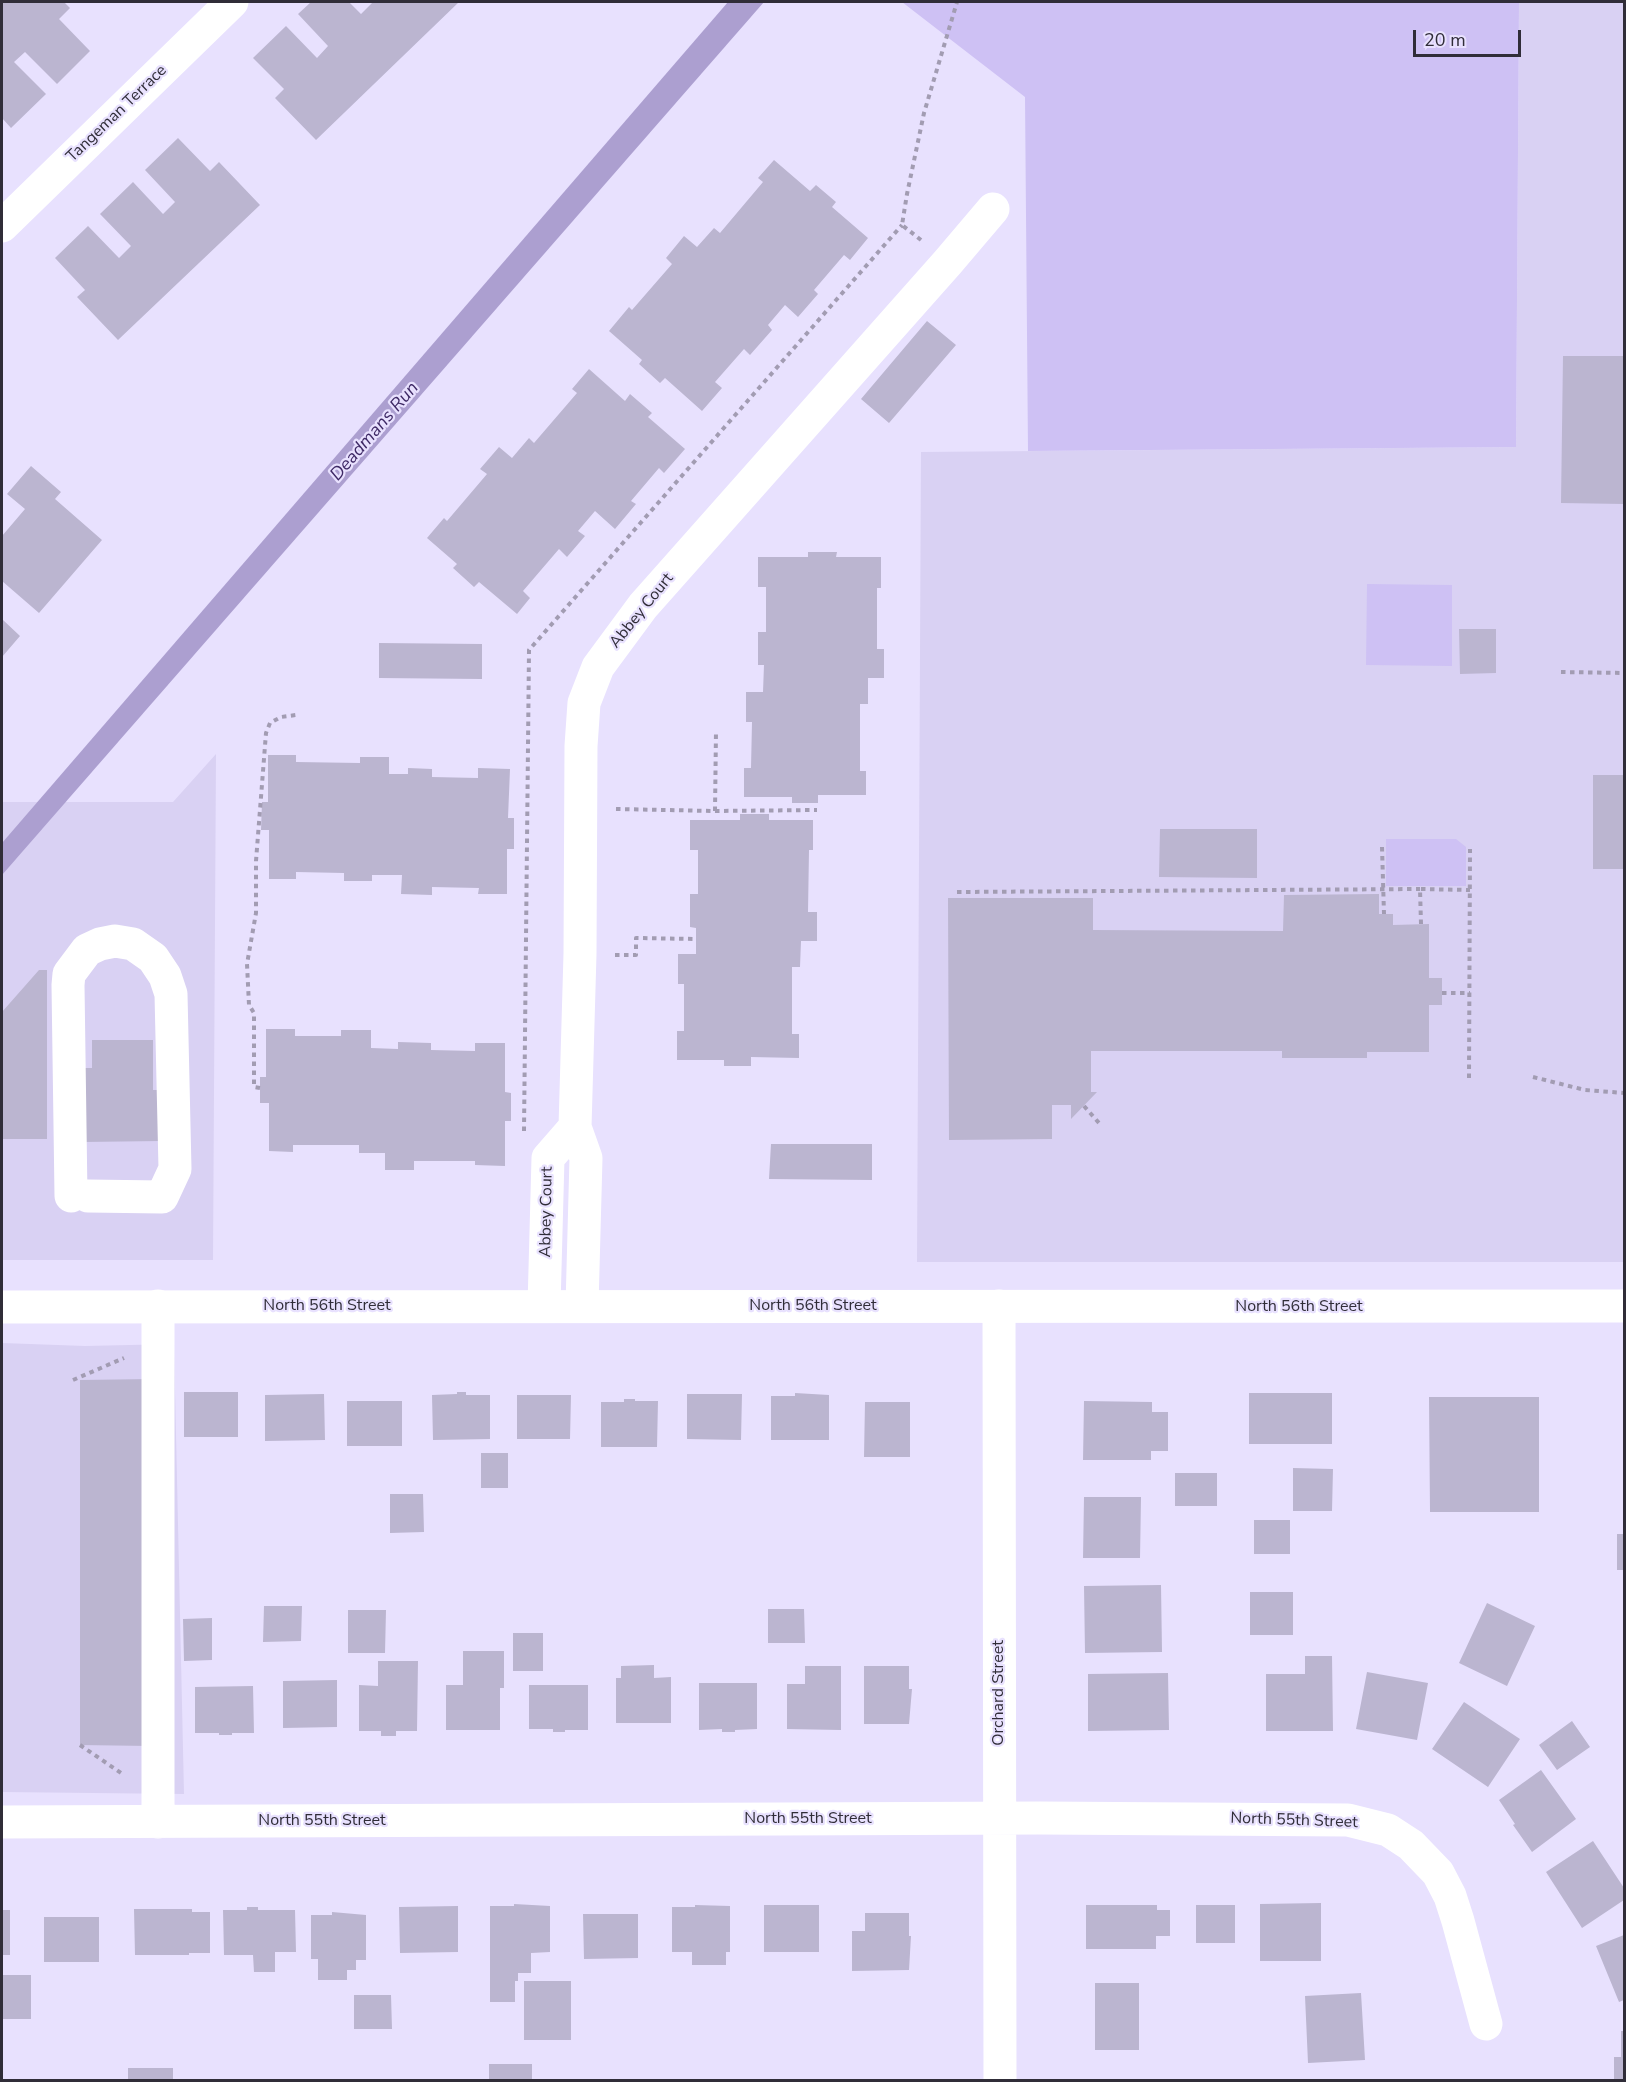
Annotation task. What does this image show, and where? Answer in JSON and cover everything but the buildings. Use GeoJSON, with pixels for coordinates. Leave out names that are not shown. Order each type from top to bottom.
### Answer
{"type":"FeatureCollection","features":[{"type":"Feature","properties":{"kind":"street","name":"Tangeman Terrace"},"geometry":{"type":"LineString","coordinates":[[2,226],[232,2]]}},
{"type":"Feature","properties":{"kind":"street","name":"Abbey Court"},"geometry":{"type":"LineString","coordinates":[[582,1306],[586,1158],[575,1127],[580,954],[581,746],[584,702],[598,667],[643,606],[993,209]]}},
{"type":"Feature","properties":{"kind":"street"},"geometry":{"type":"LineString","coordinates":[[115,941],[133,944],[153,958],[165,976],[171,994],[175,1169],[162,1197],[80,1196],[69,975],[87,950],[115,941]]}},
{"type":"Feature","properties":{"kind":"street","name":"Abbey Court"},"geometry":{"type":"LineString","coordinates":[[544,1306],[548,1158],[575,1127]]}},
{"type":"Feature","properties":{"kind":"street"},"geometry":{"type":"LineString","coordinates":[[158,1306],[158,1822]]}},
{"type":"Feature","properties":{"kind":"street","name":"Orchard Street"},"geometry":{"type":"LineString","coordinates":[[999,1306],[1000,2080]]}},
{"type":"Feature","properties":{"kind":"street","name":"North 56th Street"},"geometry":{"type":"LineString","coordinates":[[2,1307],[1624,1306]]}},
{"type":"Feature","properties":{"kind":"street","name":"North 55th Street"},"geometry":{"type":"LineString","coordinates":[[2,1822],[999,1819],[1336,1820],[1369,1824],[1388,1830],[1411,1845],[1438,1873],[1450,1896],[1486,2024]]}},
{"type":"Feature","properties":{"kind":"path"},"geometry":{"type":"LineString","coordinates":[[948,262],[902,225],[924,113],[957,2]]}},
{"type":"Feature","properties":{"kind":"path"},"geometry":{"type":"LineString","coordinates":[[1561,672],[1624,673]]}},
{"type":"Feature","properties":{"kind":"path"},"geometry":{"type":"LineString","coordinates":[[261,1088],[255,1087],[255,1013],[249,1005],[247,964],[256,913],[256,861],[266,734],[270,723],[281,717],[296,715]]}},
{"type":"Feature","properties":{"kind":"path"},"geometry":{"type":"LineString","coordinates":[[715,811],[716,731]]}},
{"type":"Feature","properties":{"kind":"path"},"geometry":{"type":"LineString","coordinates":[[580,808],[754,813],[817,810]]}},
{"type":"Feature","properties":{"kind":"path"},"geometry":{"type":"LineString","coordinates":[[1382,847],[1384,914]]}},
{"type":"Feature","properties":{"kind":"path"},"geometry":{"type":"LineString","coordinates":[[1469,1078],[1470,849]]}},
{"type":"Feature","properties":{"kind":"path"},"geometry":{"type":"LineString","coordinates":[[1420,890],[1421,924]]}},
{"type":"Feature","properties":{"kind":"path"},"geometry":{"type":"LineString","coordinates":[[957,892],[1470,890]]}},
{"type":"Feature","properties":{"kind":"path"},"geometry":{"type":"LineString","coordinates":[[580,954],[636,955],[636,938],[696,939]]}},
{"type":"Feature","properties":{"kind":"path"},"geometry":{"type":"LineString","coordinates":[[1442,993],[1470,993]]}},
{"type":"Feature","properties":{"kind":"path"},"geometry":{"type":"LineString","coordinates":[[1533,1077],[1585,1090],[1624,1093]]}},
{"type":"Feature","properties":{"kind":"path"},"geometry":{"type":"LineString","coordinates":[[1084,1106],[1099,1123]]}},
{"type":"Feature","properties":{"kind":"path"},"geometry":{"type":"LineString","coordinates":[[73,1380],[126,1358]]}},
{"type":"Feature","properties":{"kind":"path"},"geometry":{"type":"LineString","coordinates":[[80,1745],[129,1779]]}},
{"type":"Feature","properties":{"kind":"shaded area"},"geometry":{"type":"Polygon","coordinates":[[[902,2],[1519,2],[1516,447],[1028,451],[1025,97],[902,2]]]}},
{"type":"Feature","properties":{"kind":"shaded area"},"geometry":{"type":"Polygon","coordinates":[[[1519,2],[1624,2],[1624,1262],[917,1262],[921,452],[1516,447],[1519,2]]]}},
{"type":"Feature","properties":{"kind":"shaded area"},"geometry":{"type":"Polygon","coordinates":[[[1367,584],[1452,585],[1452,666],[1366,665],[1367,584]]]}},
{"type":"Feature","properties":{"kind":"shaded area"},"geometry":{"type":"Polygon","coordinates":[[[216,754],[213,1260],[2,1260],[2,802],[173,802],[216,754]]]}},
{"type":"Feature","properties":{"kind":"shaded area"},"geometry":{"type":"Polygon","coordinates":[[[1386,839],[1456,839],[1466,847],[1466,886],[1386,886],[1386,839]]]}},
{"type":"Feature","properties":{"kind":"shaded area"},"geometry":{"type":"Polygon","coordinates":[[[2,1343],[85,1346],[174,1344],[184,1794],[2,1792],[2,1343]]]}},
{"type":"Feature","properties":{"kind":"water","name":"Deadmans Run"},"geometry":{"type":"Polygon","coordinates":[[[728,2],[764,2],[2,875],[2,843],[728,2]]]}}]}
